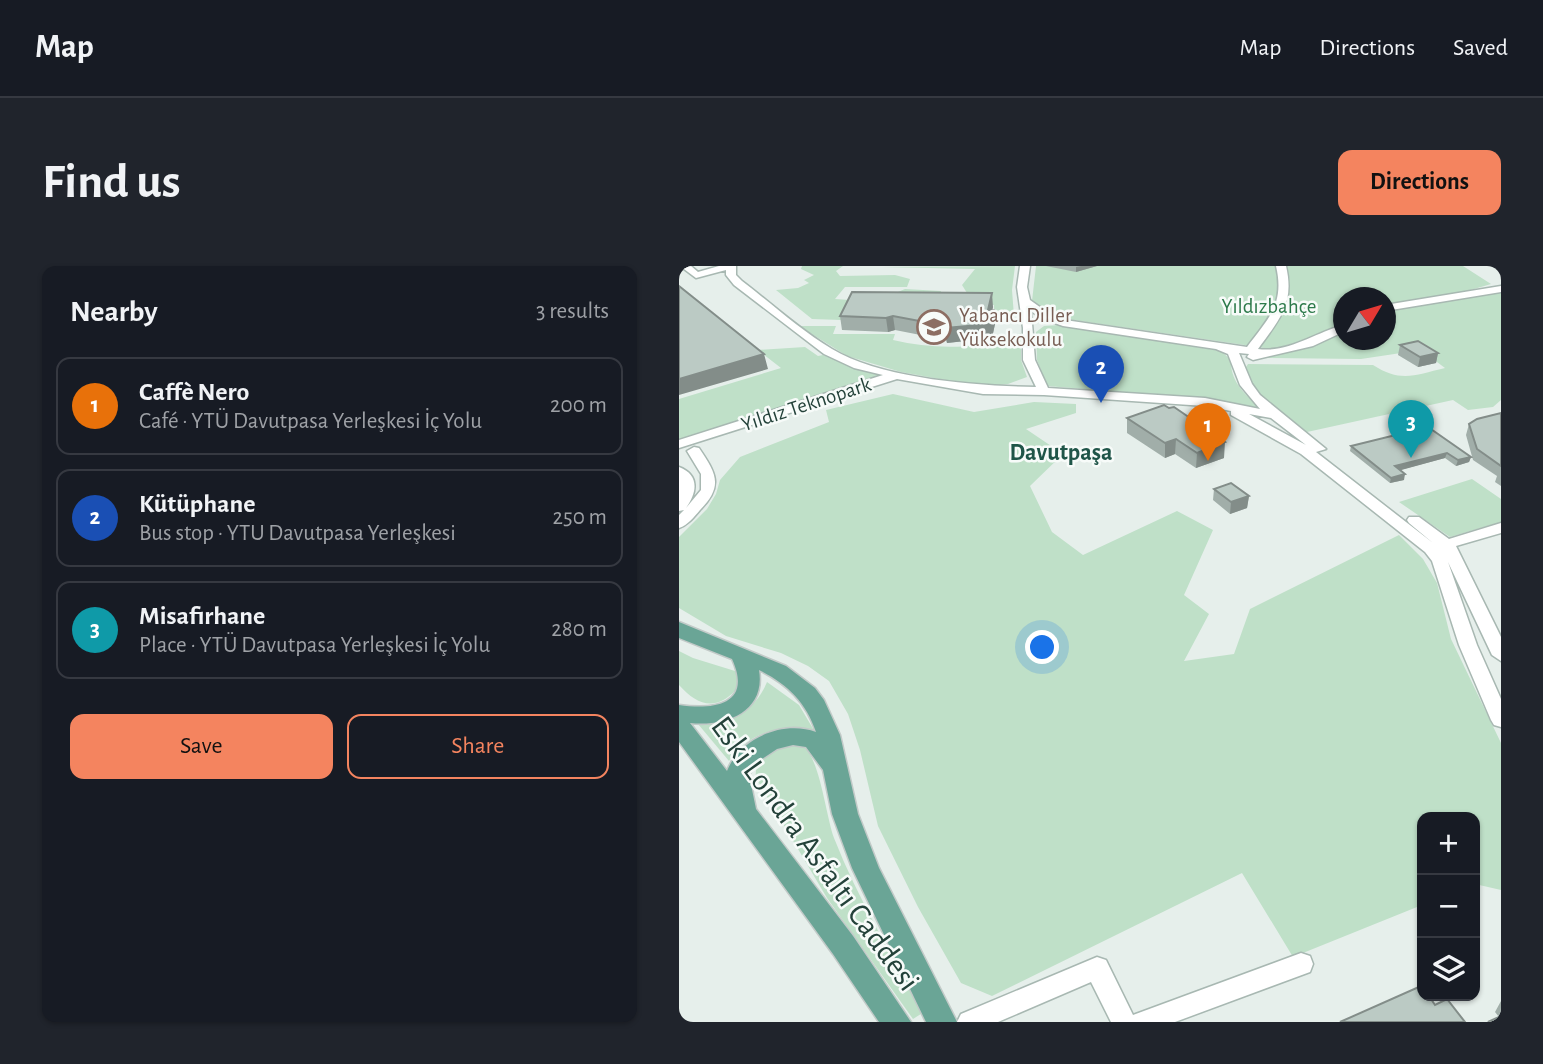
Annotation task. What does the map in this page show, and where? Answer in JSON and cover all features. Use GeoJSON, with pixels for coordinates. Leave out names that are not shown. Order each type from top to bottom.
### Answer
{"type":"FeatureCollection","features":[{"type":"Feature","properties":{"kind":"main road","name":"Eski Londra Asfaltı Caddesi"},"geometry":{"type":"LineString","coordinates":[[679,629],[791,678],[817,704],[825,723],[844,811],[889,924],[943,1022]]}},
{"type":"Feature","properties":{"kind":"main road"},"geometry":{"type":"LineString","coordinates":[[679,713],[714,715],[736,706],[745,698],[750,691],[753,676],[740,654]]}},
{"type":"Feature","properties":{"kind":"main road","name":"Eski Londra Asfaltı Caddesi"},"geometry":{"type":"LineString","coordinates":[[679,725],[843,945],[896,1022]]}},
{"type":"Feature","properties":{"kind":"main road"},"geometry":{"type":"LineString","coordinates":[[747,818],[738,792],[737,775],[752,752],[761,747],[785,738],[805,737],[820,748],[836,778]]}},
{"type":"Feature","properties":{"kind":"street"},"geometry":{"type":"LineString","coordinates":[[691,270],[712,266]]}},
{"type":"Feature","properties":{"kind":"street"},"geometry":{"type":"LineString","coordinates":[[691,270],[731,266],[731,275],[738,283],[828,352],[858,365],[897,375],[983,390],[1044,391],[1220,404],[1279,416]]}},
{"type":"Feature","properties":{"kind":"street"},"geometry":{"type":"LineString","coordinates":[[1025,266],[1022,287],[1029,332],[1029,360],[1044,391]]}},
{"type":"Feature","properties":{"kind":"street"},"geometry":{"type":"LineString","coordinates":[[1244,354],[1274,299],[1277,285],[1272,266]]}},
{"type":"Feature","properties":{"kind":"street"},"geometry":{"type":"LineString","coordinates":[[1244,354],[1284,301],[1287,286],[1281,266]]}},
{"type":"Feature","properties":{"kind":"street"},"geometry":{"type":"LineString","coordinates":[[1396,306],[1501,289]]}},
{"type":"Feature","properties":{"kind":"street"},"geometry":{"type":"LineString","coordinates":[[1024,302],[1047,317],[1063,323]]}},
{"type":"Feature","properties":{"kind":"street"},"geometry":{"type":"LineString","coordinates":[[1029,332],[1041,324],[1063,323],[1218,346],[1244,354],[1309,344],[1333,333]]}},
{"type":"Feature","properties":{"kind":"street"},"geometry":{"type":"LineString","coordinates":[[1218,346],[1232,352],[1238,360],[1237,369],[1251,393],[1444,553],[1501,655]]}},
{"type":"Feature","properties":{"kind":"street","name":"Yıldız Teknopark"},"geometry":{"type":"LineString","coordinates":[[679,462],[690,457],[686,447],[716,433],[897,375]]}},
{"type":"Feature","properties":{"kind":"street"},"geometry":{"type":"LineString","coordinates":[[983,390],[1011,387],[1036,378]]}},
{"type":"Feature","properties":{"kind":"street"},"geometry":{"type":"LineString","coordinates":[[1220,404],[1306,451],[1444,553],[1468,645],[1501,720]]}},
{"type":"Feature","properties":{"kind":"street"},"geometry":{"type":"LineString","coordinates":[[679,523],[700,503],[710,482],[708,470],[686,447]]}},
{"type":"Feature","properties":{"kind":"street"},"geometry":{"type":"LineString","coordinates":[[679,471],[688,482],[688,495],[679,507]]}},
{"type":"Feature","properties":{"kind":"street"},"geometry":{"type":"LineString","coordinates":[[1444,553],[1501,528]]}},
{"type":"Feature","properties":{"kind":"street"},"geometry":{"type":"LineString","coordinates":[[1444,553],[1501,539]]}},
{"type":"Feature","properties":{"kind":"street"},"geometry":{"type":"LineString","coordinates":[[1143,1022],[1301,964]]}},
{"type":"Feature","properties":{"kind":"street"},"geometry":{"type":"LineString","coordinates":[[970,1022],[1097,968],[1124,1022]]}},
{"type":"Feature","properties":{"kind":"green space"},"geometry":{"type":"Polygon","coordinates":[[[802,266],[843,266],[836,271],[840,276],[895,275],[910,279],[907,287],[845,287],[835,299],[850,300],[841,320],[812,319],[776,290],[798,288],[809,283],[804,280],[814,275],[801,269],[802,266]]]}},
{"type":"Feature","properties":{"kind":"green space"},"geometry":{"type":"Polygon","coordinates":[[[1015,266],[1012,290],[1014,316],[994,319],[994,305],[907,304],[893,294],[905,289],[941,291],[939,301],[967,293],[962,285],[975,269],[881,267],[1015,266]]]}},
{"type":"Feature","properties":{"kind":"green space","name":"Yıldızbahçe"},"geometry":{"type":"Polygon","coordinates":[[[1036,266],[1463,266],[1491,284],[1464,292],[1396,303],[1396,287],[1333,287],[1333,329],[1314,338],[1272,349],[1060,318],[1032,301],[1036,266]]]}},
{"type":"Feature","properties":{"kind":"green space"},"geometry":{"type":"Polygon","coordinates":[[[1501,292],[1501,400],[1493,407],[1468,410],[1453,400],[1307,432],[1257,392],[1244,370],[1248,364],[1373,365],[1392,374],[1408,376],[1445,368],[1421,350],[1361,359],[1261,358],[1313,346],[1333,337],[1333,350],[1396,350],[1396,307],[1428,300],[1501,292]]]}},
{"type":"Feature","properties":{"kind":"green space"},"geometry":{"type":"Polygon","coordinates":[[[1060,325],[1221,351],[1231,360],[1236,382],[1263,410],[1209,399],[1047,386],[1037,360],[1036,332],[1044,326],[1060,325]]]}},
{"type":"Feature","properties":{"kind":"green space"},"geometry":{"type":"Polygon","coordinates":[[[799,326],[836,326],[833,334],[895,334],[893,340],[942,347],[989,343],[1021,333],[1021,360],[1027,377],[1008,384],[984,387],[901,372],[847,356],[799,326]]]}},
{"type":"Feature","properties":{"kind":"green space"},"geometry":{"type":"Polygon","coordinates":[[[805,347],[818,356],[823,355],[883,376],[679,442],[679,399],[781,368],[758,350],[805,347]]]}},
{"type":"Feature","properties":{"kind":"green space"},"geometry":{"type":"Polygon","coordinates":[[[893,394],[974,412],[1034,402],[1076,404],[1076,413],[1026,429],[1063,454],[1030,486],[1052,532],[1083,555],[1177,511],[1213,530],[1184,595],[1209,614],[1184,661],[1234,654],[1250,609],[1399,535],[1423,559],[1437,583],[1451,639],[1501,743],[1501,890],[1480,885],[1480,812],[1417,812],[1417,907],[1293,957],[1242,873],[992,996],[961,983],[918,907],[878,826],[860,750],[848,714],[829,681],[808,666],[781,653],[726,636],[679,608],[679,537],[707,509],[720,480],[740,457],[829,422],[826,410],[893,394]]]}},
{"type":"Feature","properties":{"kind":"green space"},"geometry":{"type":"Polygon","coordinates":[[[1472,479],[1501,499],[1501,522],[1450,537],[1399,502],[1472,479]]]}},
{"type":"Feature","properties":{"kind":"green space"},"geometry":{"type":"Polygon","coordinates":[[[679,651],[735,671],[738,675],[736,690],[721,701],[713,703],[699,701],[693,697],[679,685],[679,651]]]}},
{"type":"Feature","properties":{"kind":"green space"},"geometry":{"type":"Polygon","coordinates":[[[767,682],[799,705],[815,732],[791,728],[767,732],[745,743],[729,761],[698,724],[720,721],[740,714],[756,701],[767,682]]]}},
{"type":"Feature","properties":{"kind":"green space"},"geometry":{"type":"Polygon","coordinates":[[[793,745],[804,747],[810,754],[843,861],[876,927],[924,1012],[913,1019],[827,898],[756,778],[758,764],[766,754],[793,745]]]}},
{"type":"Feature","properties":{"kind":"building"},"geometry":{"type":"Polygon","coordinates":[[[679,286],[764,354],[679,379],[679,286]]]}},
{"type":"Feature","properties":{"kind":"building"},"geometry":{"type":"Polygon","coordinates":[[[852,292],[992,293],[988,310],[994,310],[991,324],[945,328],[946,326],[893,316],[840,316],[852,292]]]}},
{"type":"Feature","properties":{"kind":"building"},"geometry":{"type":"Polygon","coordinates":[[[1418,341],[1438,353],[1420,357],[1400,345],[1418,341]]]}},
{"type":"Feature","properties":{"kind":"building"},"geometry":{"type":"Polygon","coordinates":[[[1164,405],[1174,407],[1225,442],[1197,453],[1176,439],[1165,443],[1127,418],[1164,405]]]}},
{"type":"Feature","properties":{"kind":"building"},"geometry":{"type":"Polygon","coordinates":[[[1501,413],[1501,466],[1477,449],[1469,424],[1477,419],[1501,413]]]}},
{"type":"Feature","properties":{"kind":"building"},"geometry":{"type":"Polygon","coordinates":[[[1428,427],[1471,457],[1458,460],[1447,453],[1395,466],[1405,474],[1391,478],[1351,446],[1428,427]]]}},
{"type":"Feature","properties":{"kind":"building"},"geometry":{"type":"Polygon","coordinates":[[[1231,483],[1249,496],[1231,502],[1214,489],[1231,483]]]}},
{"type":"Feature","properties":{"kind":"building"},"geometry":{"type":"Polygon","coordinates":[[[1417,988],[1417,1001],[1432,1001],[1435,1005],[1449,1001],[1465,1022],[1340,1022],[1417,988]]]}},
{"type":"Feature","properties":{"kind":"building"},"geometry":{"type":"Polygon","coordinates":[[[1501,1016],[1501,1022],[1488,1022],[1501,1016]]]}},
{"type":"Feature","properties":{"kind":"place","name":"Yabancı Diller Yüksekokulu"},"geometry":{"type":"Point","coordinates":[934,327]}},
{"type":"Feature","properties":{"kind":"place","name":"Kütüphane"},"geometry":{"type":"Point","coordinates":[1101,403]}},
{"type":"Feature","properties":{"kind":"place","name":"Misafirhane"},"geometry":{"type":"Point","coordinates":[1411,458]}},
{"type":"Feature","properties":{"kind":"place","name":"Caffè Nero"},"geometry":{"type":"Point","coordinates":[1208,461]}},
{"type":"Feature","properties":{"kind":"district","name":"Davutpaşa"},"geometry":{"type":"Point","coordinates":[1061,452]}}]}
